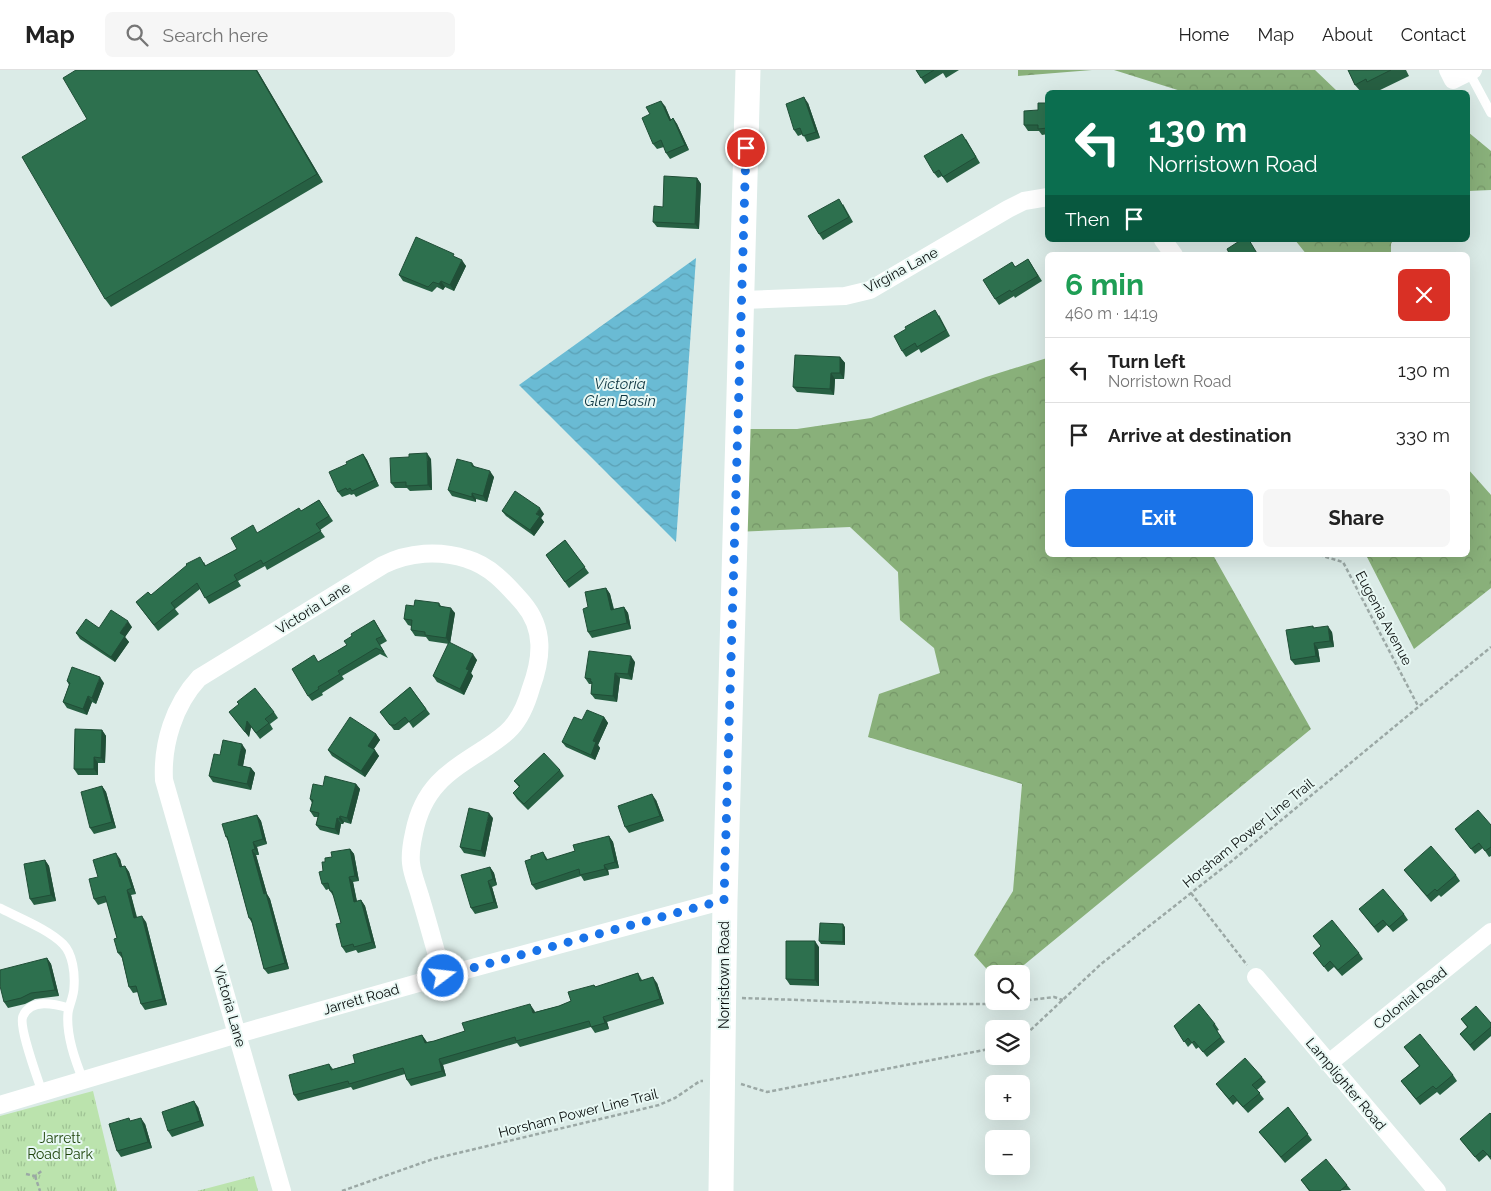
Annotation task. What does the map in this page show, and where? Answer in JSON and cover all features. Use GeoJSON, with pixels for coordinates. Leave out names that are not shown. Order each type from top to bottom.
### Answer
{"type":"FeatureCollection","features":[{"type":"Feature","properties":{"kind":"main road","name":"Norristown Road"},"geometry":{"type":"LineString","coordinates":[[721,1191],[724,900],[743,300],[748,70]]}},
{"type":"Feature","properties":{"kind":"street"},"geometry":{"type":"LineString","coordinates":[[1448,70],[1454,80],[1471,71]]}},
{"type":"Feature","properties":{"kind":"street","name":"Virgina Lane"},"geometry":{"type":"LineString","coordinates":[[743,300],[845,296],[870,290],[1008,209],[1024,201],[1045,198]]}},
{"type":"Feature","properties":{"kind":"street","name":"Victoria Lane"},"geometry":{"type":"LineString","coordinates":[[282,1191],[164,780],[163,761],[171,726],[190,687],[199,678],[383,565],[394,559],[424,554],[450,554],[471,560],[503,581],[531,614],[539,640],[540,654],[528,700],[521,714],[510,729],[438,782],[428,797],[414,832],[411,864],[443,976]]}},
{"type":"Feature","properties":{"kind":"street","name":"Jarrett Road"},"geometry":{"type":"LineString","coordinates":[[0,1105],[238,1034],[724,900]]}},
{"type":"Feature","properties":{"kind":"street","name":"Colonial Road"},"geometry":{"type":"LineString","coordinates":[[1329,1063],[1491,932]]}},
{"type":"Feature","properties":{"kind":"street","name":"Lamplighter Road"},"geometry":{"type":"LineString","coordinates":[[1256,977],[1437,1191]]}},
{"type":"Feature","properties":{"kind":"lane"},"geometry":{"type":"LineString","coordinates":[[1471,71],[1491,113]]}},
{"type":"Feature","properties":{"kind":"lane"},"geometry":{"type":"LineString","coordinates":[[0,908],[51,935],[64,945],[70,956],[74,971],[74,988],[68,1014],[74,1056],[83,1080]]}},
{"type":"Feature","properties":{"kind":"lane"},"geometry":{"type":"LineString","coordinates":[[42,1092],[25,1039],[22,1023],[23,1016],[31,1007],[43,1003],[69,1008]]}},
{"type":"Feature","properties":{"kind":"path","name":"Eugenia Avenue"},"geometry":{"type":"LineString","coordinates":[[1327,557],[1343,562],[1418,706]]}},
{"type":"Feature","properties":{"kind":"path","name":"Horsham Power Line Trail"},"geometry":{"type":"LineString","coordinates":[[1030,1030],[1101,964],[1191,893],[1491,647]]}},
{"type":"Feature","properties":{"kind":"path"},"geometry":{"type":"LineString","coordinates":[[1191,893],[1256,977]]}},
{"type":"Feature","properties":{"kind":"path"},"geometry":{"type":"LineString","coordinates":[[1030,1000],[1054,997],[1063,1000]]}},
{"type":"Feature","properties":{"kind":"path"},"geometry":{"type":"LineString","coordinates":[[734,998],[910,1004],[985,1004]]}},
{"type":"Feature","properties":{"kind":"path","name":"Horsham Power Line Trail"},"geometry":{"type":"LineString","coordinates":[[342,1191],[434,1159],[659,1105],[675,1098],[700,1081],[745,1085],[767,1092],[985,1050]]}},
{"type":"Feature","properties":{"kind":"path"},"geometry":{"type":"LineString","coordinates":[[26,1174],[35,1176],[43,1170]]}},
{"type":"Feature","properties":{"kind":"path"},"geometry":{"type":"LineString","coordinates":[[35,1176],[40,1191]]}},
{"type":"Feature","properties":{"kind":"green space"},"geometry":{"type":"Polygon","coordinates":[[[1018,70],[1092,70],[1018,76],[1018,70]]]}},
{"type":"Feature","properties":{"kind":"green space"},"geometry":{"type":"Polygon","coordinates":[[[1114,70],[1315,70],[1336,90],[1178,90],[1114,70]]]}},
{"type":"Feature","properties":{"kind":"green space"},"geometry":{"type":"Polygon","coordinates":[[[1470,134],[1491,151],[1491,190],[1470,191],[1470,134]]]}},
{"type":"Feature","properties":{"kind":"green space"},"geometry":{"type":"Polygon","coordinates":[[[1297,242],[1392,242],[1391,252],[1305,252],[1297,242]]]}},
{"type":"Feature","properties":{"kind":"green space"},"geometry":{"type":"Polygon","coordinates":[[[1045,359],[1045,557],[1214,557],[1311,729],[1024,965],[985,965],[985,967],[974,955],[1013,891],[1022,784],[868,737],[879,694],[940,673],[934,648],[900,620],[898,572],[850,527],[735,532],[739,429],[797,429],[871,418],[986,377],[1045,359]]]}},
{"type":"Feature","properties":{"kind":"green space"},"geometry":{"type":"Polygon","coordinates":[[[1470,471],[1491,495],[1491,588],[1414,649],[1367,557],[1470,557],[1470,471]]]}},
{"type":"Feature","properties":{"kind":"green space","name":"Jarrett Road Park"},"geometry":{"type":"Polygon","coordinates":[[[93,1091],[117,1191],[0,1191],[0,1116],[93,1091]]]}},
{"type":"Feature","properties":{"kind":"green space"},"geometry":{"type":"Polygon","coordinates":[[[254,1176],[258,1191],[197,1191],[254,1176]]]}},
{"type":"Feature","properties":{"kind":"water","name":"Victoria Glen Basin"},"geometry":{"type":"Polygon","coordinates":[[[696,258],[676,542],[519,385],[696,258]]]}},
{"type":"Feature","properties":{"kind":"building"},"geometry":{"type":"Polygon","coordinates":[[[76,70],[256,70],[317,174],[105,299],[22,157],[87,119],[63,78],[76,70]]]}},
{"type":"Feature","properties":{"kind":"building"},"geometry":{"type":"Polygon","coordinates":[[[916,70],[934,70],[921,78],[916,70]]]}},
{"type":"Feature","properties":{"kind":"building"},"geometry":{"type":"Polygon","coordinates":[[[1348,70],[1391,70],[1367,82],[1366,79],[1355,85],[1348,70]]]}},
{"type":"Feature","properties":{"kind":"building"},"geometry":{"type":"Polygon","coordinates":[[[804,97],[816,132],[803,136],[800,128],[794,130],[786,104],[804,97]]]}},
{"type":"Feature","properties":{"kind":"building"},"geometry":{"type":"Polygon","coordinates":[[[661,101],[670,121],[673,118],[685,145],[666,153],[661,140],[653,144],[642,118],[650,114],[646,107],[661,101]]]}},
{"type":"Feature","properties":{"kind":"building"},"geometry":{"type":"Polygon","coordinates":[[[1038,103],[1045,103],[1045,128],[1038,129],[1038,125],[1024,125],[1024,111],[1038,110],[1038,103]]]}},
{"type":"Feature","properties":{"kind":"building"},"geometry":{"type":"Polygon","coordinates":[[[962,134],[976,157],[943,177],[939,170],[934,173],[924,156],[962,134]]]}},
{"type":"Feature","properties":{"kind":"building"},"geometry":{"type":"Polygon","coordinates":[[[664,176],[697,178],[695,224],[653,222],[654,206],[663,207],[664,176]]]}},
{"type":"Feature","properties":{"kind":"building"},"geometry":{"type":"Polygon","coordinates":[[[839,199],[849,217],[819,234],[808,216],[839,199]]]}},
{"type":"Feature","properties":{"kind":"building"},"geometry":{"type":"Polygon","coordinates":[[[416,237],[454,254],[453,256],[462,260],[450,285],[441,281],[439,284],[433,282],[428,287],[399,275],[416,237]]]}},
{"type":"Feature","properties":{"kind":"building"},"geometry":{"type":"Polygon","coordinates":[[[1238,242],[1250,242],[1256,252],[1228,252],[1227,249],[1238,242]]]}},
{"type":"Feature","properties":{"kind":"building"},"geometry":{"type":"Polygon","coordinates":[[[1028,259],[1038,276],[995,299],[983,280],[1012,262],[1015,267],[1028,259]]]}},
{"type":"Feature","properties":{"kind":"building"},"geometry":{"type":"Polygon","coordinates":[[[935,310],[946,330],[917,347],[915,343],[902,351],[894,336],[906,329],[905,327],[935,310]]]}},
{"type":"Feature","properties":{"kind":"building"},"geometry":{"type":"Polygon","coordinates":[[[795,355],[840,357],[840,373],[831,373],[830,389],[793,387],[795,355]]]}},
{"type":"Feature","properties":{"kind":"building"},"geometry":{"type":"Polygon","coordinates":[[[427,453],[428,485],[406,486],[406,482],[391,483],[390,458],[409,457],[409,454],[427,453]]]}},
{"type":"Feature","properties":{"kind":"building"},"geometry":{"type":"Polygon","coordinates":[[[363,454],[375,480],[352,491],[350,488],[347,490],[346,488],[338,492],[329,472],[363,454]]]}},
{"type":"Feature","properties":{"kind":"building"},"geometry":{"type":"Polygon","coordinates":[[[457,459],[490,471],[483,496],[472,493],[472,497],[448,490],[457,459]]]}},
{"type":"Feature","properties":{"kind":"building"},"geometry":{"type":"Polygon","coordinates":[[[515,491],[540,508],[536,514],[540,516],[530,530],[502,511],[515,491]]]}},
{"type":"Feature","properties":{"kind":"building"},"geometry":{"type":"Polygon","coordinates":[[[319,500],[329,516],[316,524],[321,531],[263,564],[261,560],[234,575],[237,580],[205,598],[197,583],[171,603],[175,608],[154,625],[136,602],[148,592],[151,595],[186,564],[200,557],[205,566],[237,549],[231,538],[253,525],[257,533],[299,508],[301,511],[319,500]]]}},
{"type":"Feature","properties":{"kind":"building"},"geometry":{"type":"Polygon","coordinates":[[[565,540],[585,567],[565,582],[546,555],[565,540]]]}},
{"type":"Feature","properties":{"kind":"building"},"geometry":{"type":"Polygon","coordinates":[[[606,588],[611,610],[624,607],[627,623],[588,632],[583,609],[588,607],[585,592],[606,588]]]}},
{"type":"Feature","properties":{"kind":"building"},"geometry":{"type":"Polygon","coordinates":[[[415,600],[439,603],[439,606],[451,608],[446,638],[425,635],[425,632],[411,630],[412,620],[404,619],[406,605],[414,606],[415,600]]]}},
{"type":"Feature","properties":{"kind":"building"},"geometry":{"type":"Polygon","coordinates":[[[111,610],[128,621],[120,633],[125,636],[111,657],[76,633],[86,619],[99,628],[111,610]]]}},
{"type":"Feature","properties":{"kind":"building"},"geometry":{"type":"Polygon","coordinates":[[[374,620],[383,636],[376,639],[384,652],[376,648],[338,671],[340,674],[318,687],[319,689],[308,696],[292,669],[314,655],[318,662],[347,645],[344,641],[352,636],[351,634],[374,620]]]}},
{"type":"Feature","properties":{"kind":"building"},"geometry":{"type":"Polygon","coordinates":[[[1313,626],[1313,628],[1328,626],[1330,641],[1314,643],[1316,656],[1291,660],[1286,630],[1313,626]]]}},
{"type":"Feature","properties":{"kind":"building"},"geometry":{"type":"Polygon","coordinates":[[[449,642],[473,654],[466,669],[469,670],[460,689],[433,676],[449,642]]]}},
{"type":"Feature","properties":{"kind":"building"},"geometry":{"type":"Polygon","coordinates":[[[589,651],[631,656],[628,674],[615,673],[613,696],[591,694],[591,679],[585,678],[589,651]]]}},
{"type":"Feature","properties":{"kind":"building"},"geometry":{"type":"Polygon","coordinates":[[[72,667],[100,677],[92,698],[88,696],[83,709],[63,702],[70,683],[67,681],[72,667]]]}},
{"type":"Feature","properties":{"kind":"building"},"geometry":{"type":"Polygon","coordinates":[[[410,687],[426,709],[409,722],[405,717],[395,725],[390,725],[380,712],[410,687]]]}},
{"type":"Feature","properties":{"kind":"building"},"geometry":{"type":"Polygon","coordinates":[[[255,688],[274,712],[265,719],[269,723],[256,733],[247,721],[245,732],[229,712],[239,704],[237,702],[255,688]]]}},
{"type":"Feature","properties":{"kind":"building"},"geometry":{"type":"Polygon","coordinates":[[[587,710],[604,717],[593,741],[596,742],[591,755],[562,742],[574,717],[582,720],[587,710]]]}},
{"type":"Feature","properties":{"kind":"building"},"geometry":{"type":"Polygon","coordinates":[[[350,717],[376,734],[368,746],[375,750],[361,771],[328,750],[350,717]]]}},
{"type":"Feature","properties":{"kind":"building"},"geometry":{"type":"Polygon","coordinates":[[[75,729],[102,730],[101,758],[94,757],[94,769],[74,769],[75,729]]]}},
{"type":"Feature","properties":{"kind":"building"},"geometry":{"type":"Polygon","coordinates":[[[223,740],[242,744],[238,765],[251,768],[247,784],[209,776],[214,754],[220,755],[223,740]]]}},
{"type":"Feature","properties":{"kind":"building"},"geometry":{"type":"Polygon","coordinates":[[[544,753],[560,770],[524,804],[513,793],[520,786],[514,781],[544,753]]]}},
{"type":"Feature","properties":{"kind":"building"},"geometry":{"type":"Polygon","coordinates":[[[325,776],[356,784],[347,818],[340,816],[339,819],[337,818],[335,829],[316,825],[319,813],[310,811],[313,800],[310,799],[313,784],[323,786],[325,776]]]}},
{"type":"Feature","properties":{"kind":"building"},"geometry":{"type":"Polygon","coordinates":[[[102,786],[112,822],[90,828],[81,792],[102,786]]]}},
{"type":"Feature","properties":{"kind":"building"},"geometry":{"type":"Polygon","coordinates":[[[652,794],[660,816],[625,827],[618,806],[652,794]]]}},
{"type":"Feature","properties":{"kind":"building"},"geometry":{"type":"Polygon","coordinates":[[[469,808],[489,813],[481,851],[460,847],[469,808]]]}},
{"type":"Feature","properties":{"kind":"building"},"geometry":{"type":"Polygon","coordinates":[[[1478,810],[1491,825],[1491,847],[1485,851],[1479,843],[1471,849],[1455,829],[1478,810]]]}},
{"type":"Feature","properties":{"kind":"building"},"geometry":{"type":"Polygon","coordinates":[[[257,815],[263,839],[253,842],[255,849],[252,850],[285,963],[264,969],[251,918],[249,918],[222,824],[257,815]]]}},
{"type":"Feature","properties":{"kind":"building"},"geometry":{"type":"Polygon","coordinates":[[[609,836],[615,862],[604,865],[605,869],[580,875],[579,869],[532,885],[525,861],[531,859],[531,856],[543,852],[546,860],[575,851],[573,845],[609,836]]]}},
{"type":"Feature","properties":{"kind":"building"},"geometry":{"type":"Polygon","coordinates":[[[1431,846],[1456,875],[1437,891],[1435,889],[1427,896],[1404,870],[1431,846]]]}},
{"type":"Feature","properties":{"kind":"building"},"geometry":{"type":"Polygon","coordinates":[[[350,849],[355,876],[349,877],[354,902],[361,900],[372,942],[354,947],[353,944],[342,947],[336,924],[341,923],[332,891],[330,891],[328,883],[322,884],[319,872],[323,871],[322,862],[325,862],[325,858],[332,857],[331,852],[350,849]]]}},
{"type":"Feature","properties":{"kind":"building"},"geometry":{"type":"Polygon","coordinates":[[[116,853],[120,867],[125,866],[132,888],[127,890],[134,918],[142,916],[163,999],[141,1004],[136,986],[129,987],[121,952],[118,953],[114,939],[117,938],[105,896],[94,899],[89,879],[98,877],[93,860],[116,853]]]}},
{"type":"Feature","properties":{"kind":"building"},"geometry":{"type":"Polygon","coordinates":[[[45,860],[51,895],[30,899],[24,864],[45,860]]]}},
{"type":"Feature","properties":{"kind":"building"},"geometry":{"type":"Polygon","coordinates":[[[490,867],[493,879],[488,881],[494,902],[471,908],[461,875],[490,867]]]}},
{"type":"Feature","properties":{"kind":"building"},"geometry":{"type":"Polygon","coordinates":[[[1383,889],[1404,914],[1389,927],[1383,920],[1374,927],[1359,909],[1383,889]]]}},
{"type":"Feature","properties":{"kind":"building"},"geometry":{"type":"Polygon","coordinates":[[[1332,920],[1359,953],[1338,970],[1330,961],[1324,967],[1313,953],[1321,946],[1313,936],[1332,920]]]}},
{"type":"Feature","properties":{"kind":"building"},"geometry":{"type":"Polygon","coordinates":[[[820,923],[843,924],[843,942],[819,941],[820,923]]]}},
{"type":"Feature","properties":{"kind":"building"},"geometry":{"type":"Polygon","coordinates":[[[786,941],[815,941],[815,980],[786,979],[786,941]]]}},
{"type":"Feature","properties":{"kind":"building"},"geometry":{"type":"Polygon","coordinates":[[[47,958],[55,990],[31,993],[21,998],[4,1002],[0,986],[0,970],[47,958]]]}},
{"type":"Feature","properties":{"kind":"building"},"geometry":{"type":"Polygon","coordinates":[[[638,973],[640,981],[653,977],[660,999],[603,1017],[605,1023],[591,1027],[589,1021],[516,1041],[515,1037],[439,1059],[442,1071],[407,1080],[403,1068],[349,1084],[348,1081],[294,1095],[289,1075],[329,1064],[331,1070],[355,1063],[353,1055],[422,1035],[425,1043],[434,1041],[465,1031],[462,1023],[530,1004],[533,1013],[559,1006],[571,1001],[568,992],[594,985],[595,987],[638,973]]]}},
{"type":"Feature","properties":{"kind":"building"},"geometry":{"type":"Polygon","coordinates":[[[1199,1004],[1215,1024],[1213,1025],[1221,1037],[1203,1052],[1194,1041],[1192,1043],[1188,1038],[1184,1042],[1174,1026],[1199,1004]]]}},
{"type":"Feature","properties":{"kind":"building"},"geometry":{"type":"Polygon","coordinates":[[[1476,1006],[1491,1023],[1491,1027],[1470,1045],[1460,1034],[1468,1027],[1461,1019],[1476,1006]]]}},
{"type":"Feature","properties":{"kind":"building"},"geometry":{"type":"Polygon","coordinates":[[[1420,1034],[1453,1075],[1436,1089],[1433,1086],[1416,1099],[1401,1081],[1420,1066],[1404,1047],[1420,1034]]]}},
{"type":"Feature","properties":{"kind":"building"},"geometry":{"type":"Polygon","coordinates":[[[1245,1058],[1262,1077],[1252,1085],[1260,1093],[1243,1107],[1233,1095],[1229,1099],[1216,1084],[1245,1058]]]}},
{"type":"Feature","properties":{"kind":"building"},"geometry":{"type":"Polygon","coordinates":[[[194,1101],[200,1121],[168,1131],[162,1112],[194,1101]]]}},
{"type":"Feature","properties":{"kind":"building"},"geometry":{"type":"Polygon","coordinates":[[[1288,1107],[1308,1134],[1281,1157],[1259,1132],[1288,1107]]]}},
{"type":"Feature","properties":{"kind":"building"},"geometry":{"type":"Polygon","coordinates":[[[1490,1113],[1491,1156],[1483,1150],[1475,1157],[1460,1139],[1490,1113]]]}},
{"type":"Feature","properties":{"kind":"building"},"geometry":{"type":"Polygon","coordinates":[[[129,1118],[130,1121],[141,1118],[148,1142],[117,1151],[109,1124],[129,1118]]]}},
{"type":"Feature","properties":{"kind":"building"},"geometry":{"type":"Polygon","coordinates":[[[1326,1159],[1347,1185],[1340,1191],[1310,1191],[1301,1180],[1326,1159]]]}},
{"type":"Feature","properties":{"kind":"route"},"geometry":{"type":"LineString","coordinates":[[443,976],[724,900],[746,148]]}}]}
